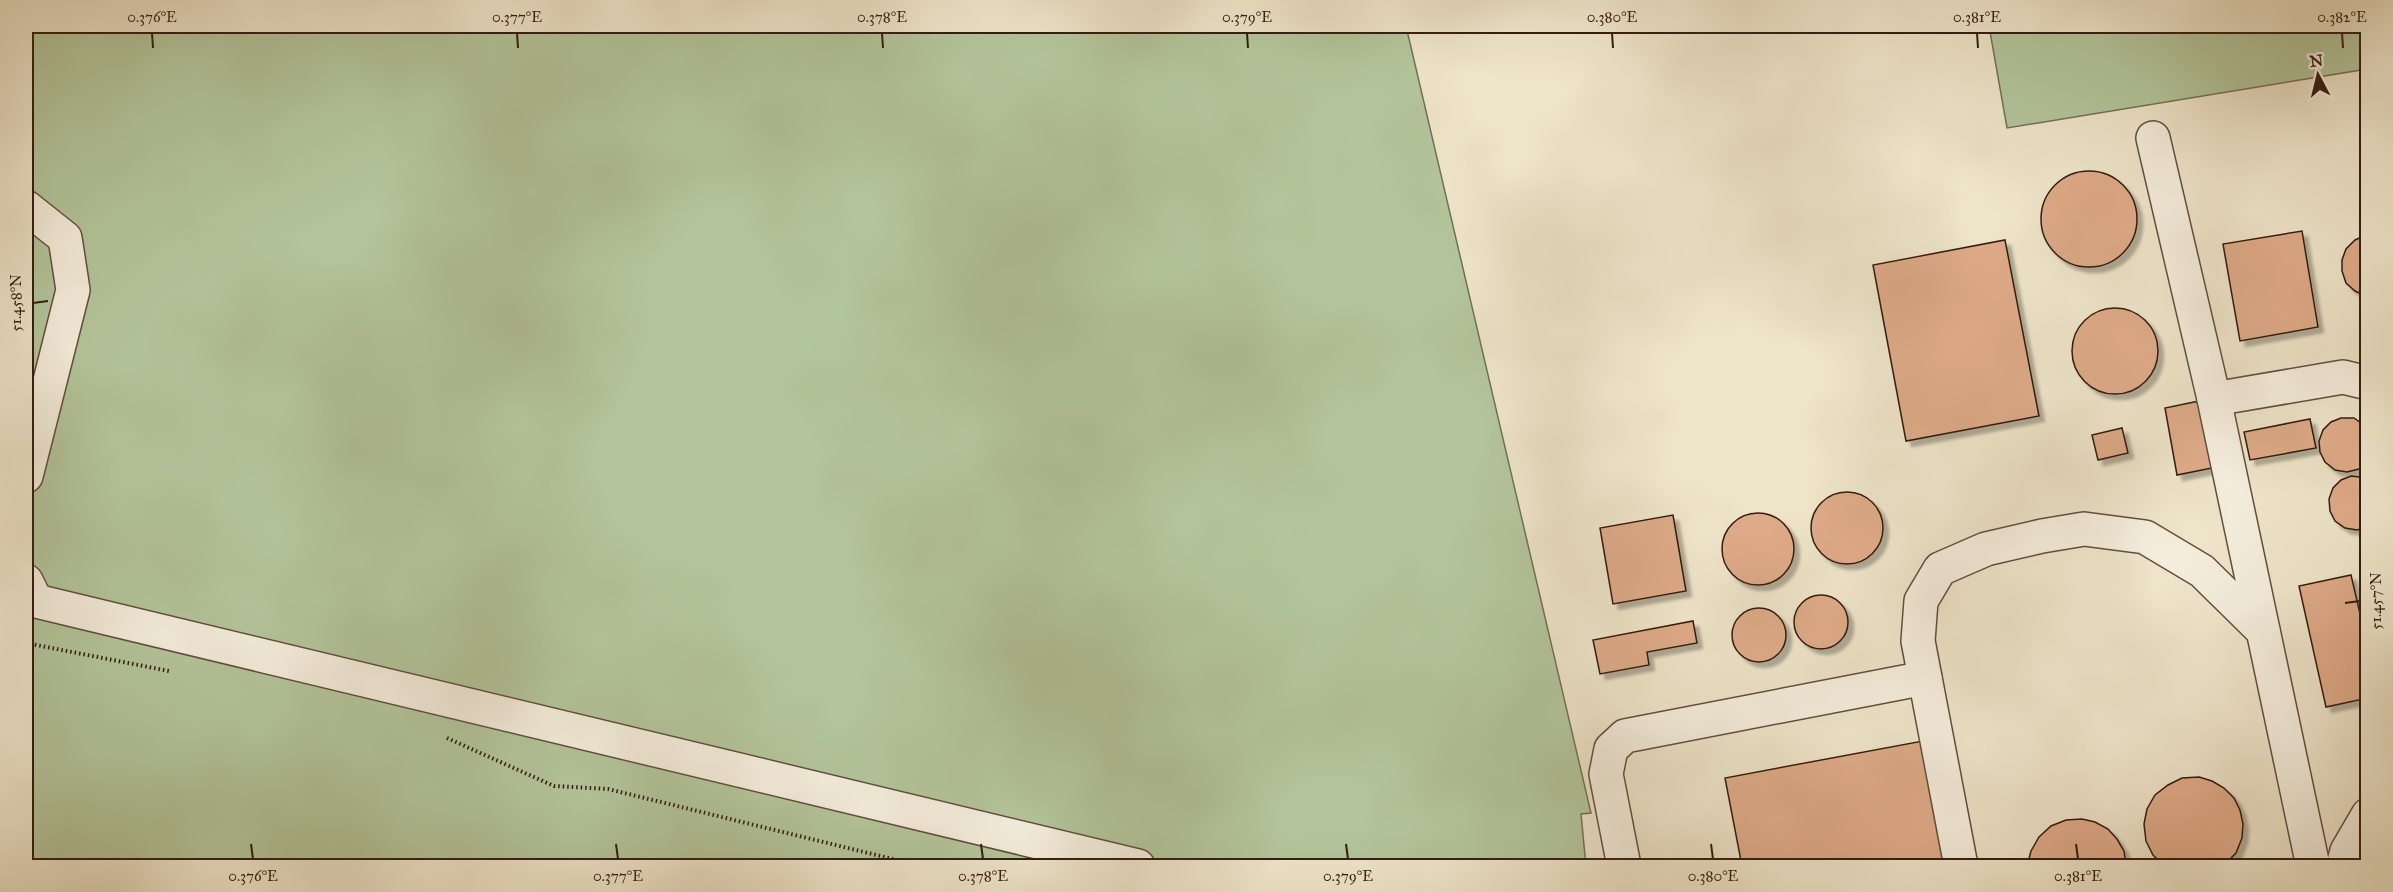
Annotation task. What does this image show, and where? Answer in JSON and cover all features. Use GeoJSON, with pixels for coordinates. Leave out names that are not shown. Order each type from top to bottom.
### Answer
{"type":"FeatureCollection","features":[{"type":"Feature","properties":{"kind":"lane"},"geometry":{"type":"LineString","coordinates":[[2153,138],[2214,399],[2313,867]]}},
{"type":"Feature","properties":{"kind":"lane"},"geometry":{"type":"LineString","coordinates":[[26,207],[65,238],[73,290],[26,476]]}},
{"type":"Feature","properties":{"kind":"lane"},"geometry":{"type":"LineString","coordinates":[[2214,399],[2343,377],[2367,383]]}},
{"type":"Feature","properties":{"kind":"lane"},"geometry":{"type":"LineString","coordinates":[[1961,867],[1918,641],[1921,601],[1940,569],[1986,549],[2084,529],[2145,537],[2202,571],[2263,631]]}},
{"type":"Feature","properties":{"kind":"lane"},"geometry":{"type":"LineString","coordinates":[[26,580],[36,601],[1138,867]]}},
{"type":"Feature","properties":{"kind":"lane"},"geometry":{"type":"LineString","coordinates":[[1624,867],[1606,774],[1611,749],[1625,736],[1925,678]]}},
{"type":"Feature","properties":{"kind":"lane"},"geometry":{"type":"LineString","coordinates":[[2343,867],[2348,851],[2367,814]]}},
{"type":"Feature","properties":{"kind":"path"},"geometry":{"type":"LineString","coordinates":[[26,643],[176,672]]}},
{"type":"Feature","properties":{"kind":"path"},"geometry":{"type":"LineString","coordinates":[[440,734],[554,786],[608,789],[921,867]]}},
{"type":"Feature","properties":{"kind":"green space"},"geometry":{"type":"Polygon","coordinates":[[[26,26],[1406,26],[1591,813],[1581,814],[1586,866],[1207,866],[1185,860],[1185,866],[26,866],[26,26]]]}},
{"type":"Feature","properties":{"kind":"green space"},"geometry":{"type":"Polygon","coordinates":[[[1989,26],[2367,26],[2367,69],[2007,128],[1989,26]]]}},
{"type":"Feature","properties":{"kind":"building"},"geometry":{"type":"Polygon","coordinates":[[[2089,171],[2108,174],[2123,185],[2134,200],[2137,219],[2134,238],[2123,253],[2108,264],[2089,267],[2070,264],[2055,253],[2044,238],[2041,219],[2044,200],[2055,185],[2070,174],[2089,171]]]}},
{"type":"Feature","properties":{"kind":"building"},"geometry":{"type":"Polygon","coordinates":[[[2302,231],[2318,327],[2240,341],[2223,244],[2302,231]]]}},
{"type":"Feature","properties":{"kind":"building"},"geometry":{"type":"Polygon","coordinates":[[[2368,235],[2366,296],[2355,291],[2346,283],[2342,271],[2342,260],[2346,249],[2355,240],[2368,235]]]}},
{"type":"Feature","properties":{"kind":"building"},"geometry":{"type":"Polygon","coordinates":[[[2005,240],[2039,416],[1906,441],[1873,265],[2005,240]]]}},
{"type":"Feature","properties":{"kind":"building"},"geometry":{"type":"Polygon","coordinates":[[[2107,308],[2123,308],[2146,320],[2155,334],[2158,351],[2155,368],[2146,382],[2123,394],[2107,394],[2091,387],[2079,375],[2072,359],[2072,343],[2079,327],[2091,315],[2107,308]]]}},
{"type":"Feature","properties":{"kind":"building"},"geometry":{"type":"Polygon","coordinates":[[[2204,400],[2217,467],[2177,475],[2165,408],[2204,400]]]}},
{"type":"Feature","properties":{"kind":"building"},"geometry":{"type":"Polygon","coordinates":[[[2341,418],[2354,418],[2368,428],[2368,461],[2359,469],[2347,472],[2335,470],[2325,462],[2320,452],[2319,441],[2323,430],[2331,422],[2341,418]]]}},
{"type":"Feature","properties":{"kind":"building"},"geometry":{"type":"Polygon","coordinates":[[[2310,419],[2316,448],[2250,460],[2244,432],[2310,419]]]}},
{"type":"Feature","properties":{"kind":"building"},"geometry":{"type":"Polygon","coordinates":[[[2122,428],[2128,453],[2098,460],[2092,435],[2122,428]]]}},
{"type":"Feature","properties":{"kind":"building"},"geometry":{"type":"Polygon","coordinates":[[[2351,476],[2368,478],[2368,527],[2357,530],[2345,528],[2335,521],[2330,511],[2329,499],[2333,488],[2341,480],[2351,476]]]}},
{"type":"Feature","properties":{"kind":"building"},"geometry":{"type":"Polygon","coordinates":[[[1847,492],[1867,498],[1877,508],[1883,528],[1877,548],[1867,558],[1847,564],[1827,558],[1817,548],[1811,528],[1817,508],[1827,498],[1847,492]]]}},
{"type":"Feature","properties":{"kind":"building"},"geometry":{"type":"Polygon","coordinates":[[[1758,513],[1778,519],[1788,529],[1794,549],[1788,569],[1778,579],[1758,585],[1738,579],[1728,569],[1722,549],[1728,529],[1738,519],[1758,513]]]}},
{"type":"Feature","properties":{"kind":"building"},"geometry":{"type":"Polygon","coordinates":[[[1673,515],[1686,591],[1613,604],[1600,528],[1673,515]]]}},
{"type":"Feature","properties":{"kind":"building"},"geometry":{"type":"Polygon","coordinates":[[[2351,575],[2368,648],[2368,698],[2326,707],[2299,586],[2351,575]]]}},
{"type":"Feature","properties":{"kind":"building"},"geometry":{"type":"Polygon","coordinates":[[[1816,595],[1826,595],[1840,603],[1846,612],[1848,622],[1846,632],[1840,641],[1826,649],[1816,649],[1799,637],[1794,627],[1794,617],[1806,600],[1816,595]]]}},
{"type":"Feature","properties":{"kind":"building"},"geometry":{"type":"Polygon","coordinates":[[[1754,608],[1764,608],[1774,612],[1782,620],[1786,635],[1782,650],[1774,658],[1764,662],[1754,662],[1744,658],[1736,650],[1732,640],[1732,630],[1736,620],[1744,612],[1754,608]]]}},
{"type":"Feature","properties":{"kind":"building"},"geometry":{"type":"Polygon","coordinates":[[[1693,621],[1697,643],[1647,652],[1649,665],[1600,674],[1593,640],[1693,621]]]}},
{"type":"Feature","properties":{"kind":"building"},"geometry":{"type":"Polygon","coordinates":[[[1928,740],[1952,866],[1742,866],[1725,778],[1928,740]]]}},
{"type":"Feature","properties":{"kind":"building"},"geometry":{"type":"Polygon","coordinates":[[[2199,777],[2224,788],[2234,798],[2243,824],[2242,838],[2236,853],[2223,866],[2164,866],[2153,855],[2146,841],[2144,824],[2147,809],[2155,795],[2168,785],[2182,778],[2199,777]]]}},
{"type":"Feature","properties":{"kind":"building"},"geometry":{"type":"Polygon","coordinates":[[[2082,819],[2095,822],[2108,829],[2124,851],[2126,866],[2027,866],[2031,851],[2039,837],[2051,826],[2066,820],[2082,819]]]}}]}
